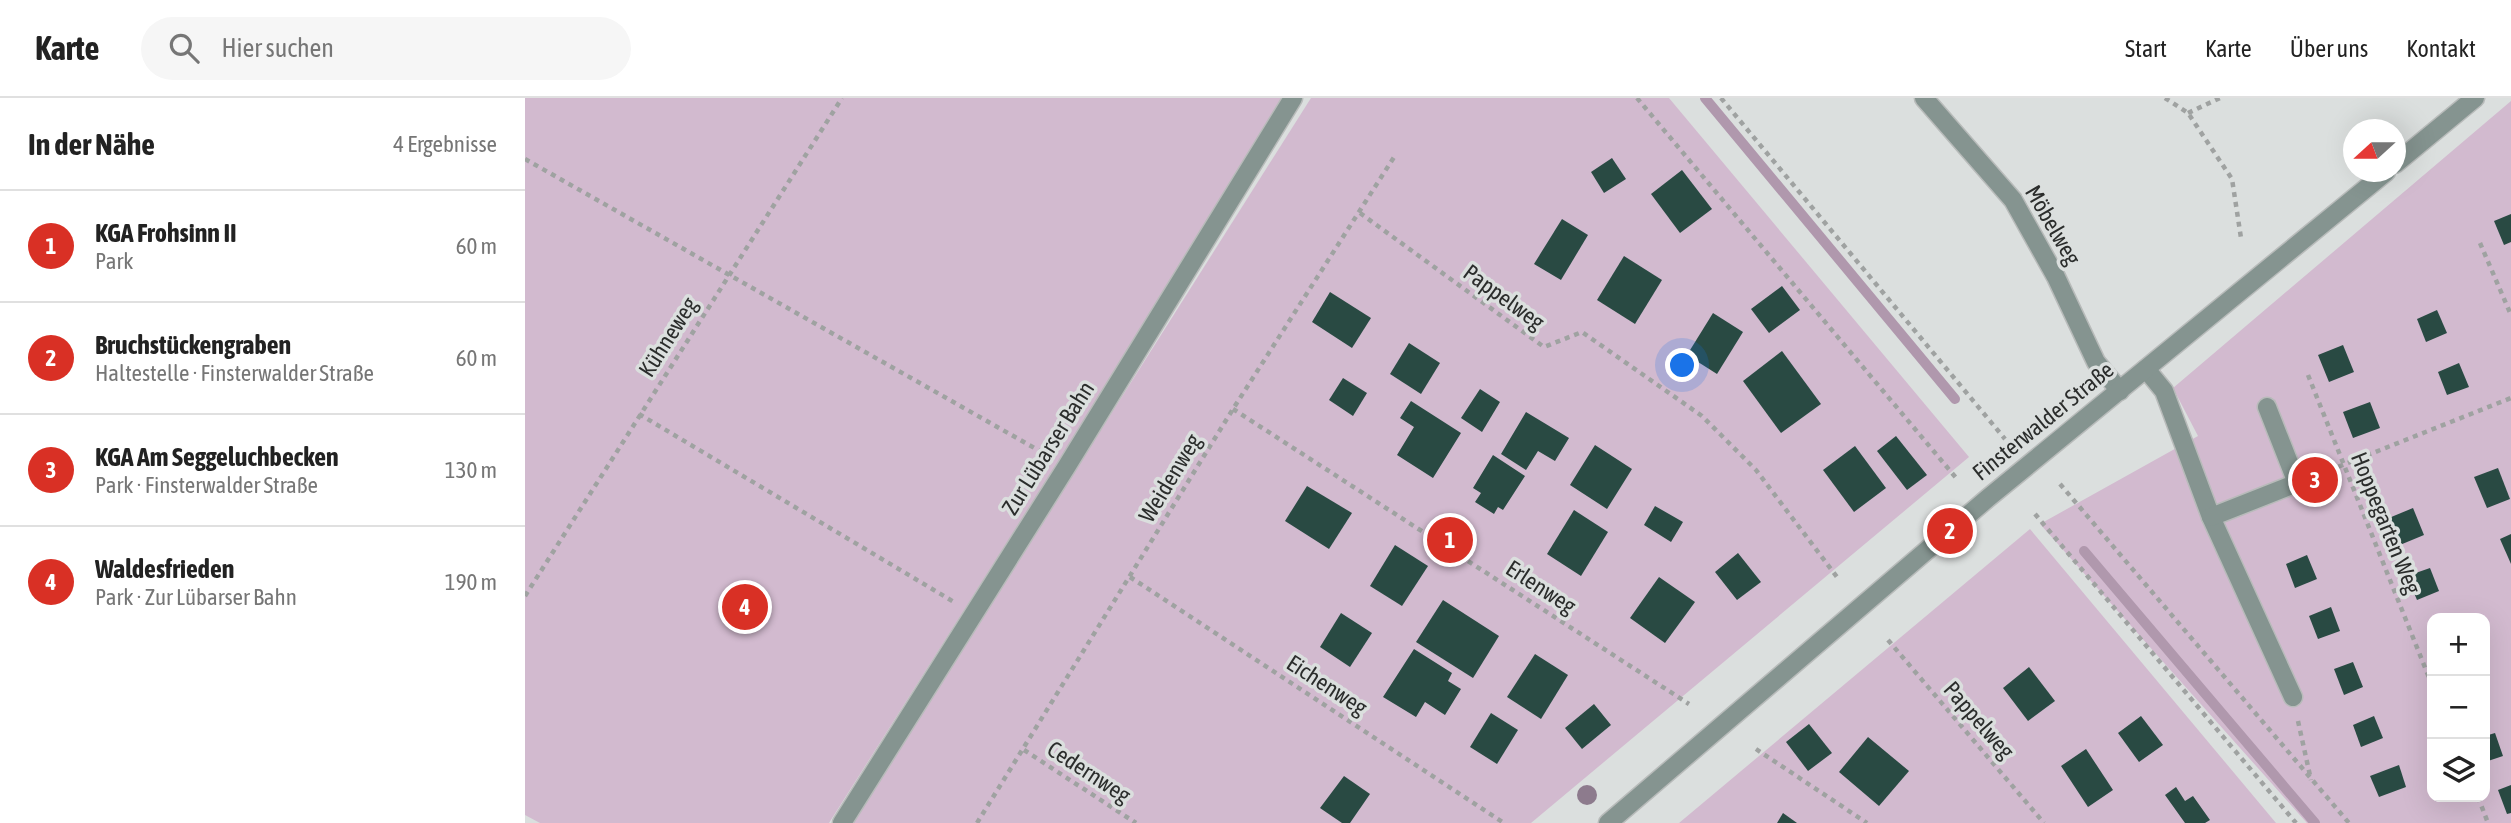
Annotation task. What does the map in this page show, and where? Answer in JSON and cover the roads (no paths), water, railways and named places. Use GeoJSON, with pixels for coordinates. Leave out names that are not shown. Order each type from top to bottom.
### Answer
{"type":"FeatureCollection","features":[{"type":"Feature","properties":{"kind":"street","name":"Zur Lübarser Bahn"},"geometry":{"type":"LineString","coordinates":[[842,823],[1067,466],[1293,98]]}},
{"type":"Feature","properties":{"kind":"street","name":"Möbelweg"},"geometry":{"type":"LineString","coordinates":[[1924,98],[2013,200],[2056,277],[2096,362],[2120,391]]}},
{"type":"Feature","properties":{"kind":"street"},"geometry":{"type":"LineString","coordinates":[[2406,156],[2475,98]]}},
{"type":"Feature","properties":{"kind":"street","name":"Finsterwalder Straße"},"geometry":{"type":"LineString","coordinates":[[1608,823],[1988,498],[2374,182]]}},
{"type":"Feature","properties":{"kind":"street"},"geometry":{"type":"LineString","coordinates":[[2146,369],[2164,391],[2211,517],[2293,697]]}},
{"type":"Feature","properties":{"kind":"street"},"geometry":{"type":"LineString","coordinates":[[2211,517],[2297,483],[2267,407]]}},
{"type":"Feature","properties":{"kind":"waterway"},"geometry":{"type":"LineString","coordinates":[[1705,98],[1955,399]]}},
{"type":"Feature","properties":{"kind":"waterway"},"geometry":{"type":"LineString","coordinates":[[2084,551],[2315,823]]}},
{"type":"Feature","properties":{"kind":"place","name":"KGA Am Seggeluchbecken"},"geometry":{"type":"Point","coordinates":[2315,480]}},
{"type":"Feature","properties":{"kind":"place","name":"Bruchstückengraben"},"geometry":{"type":"Point","coordinates":[1950,531]}},
{"type":"Feature","properties":{"kind":"place","name":"KGA Frohsinn II"},"geometry":{"type":"Point","coordinates":[1450,540]}},
{"type":"Feature","properties":{"kind":"place","name":"Waldesfrieden"},"geometry":{"type":"Point","coordinates":[745,607]}}]}
